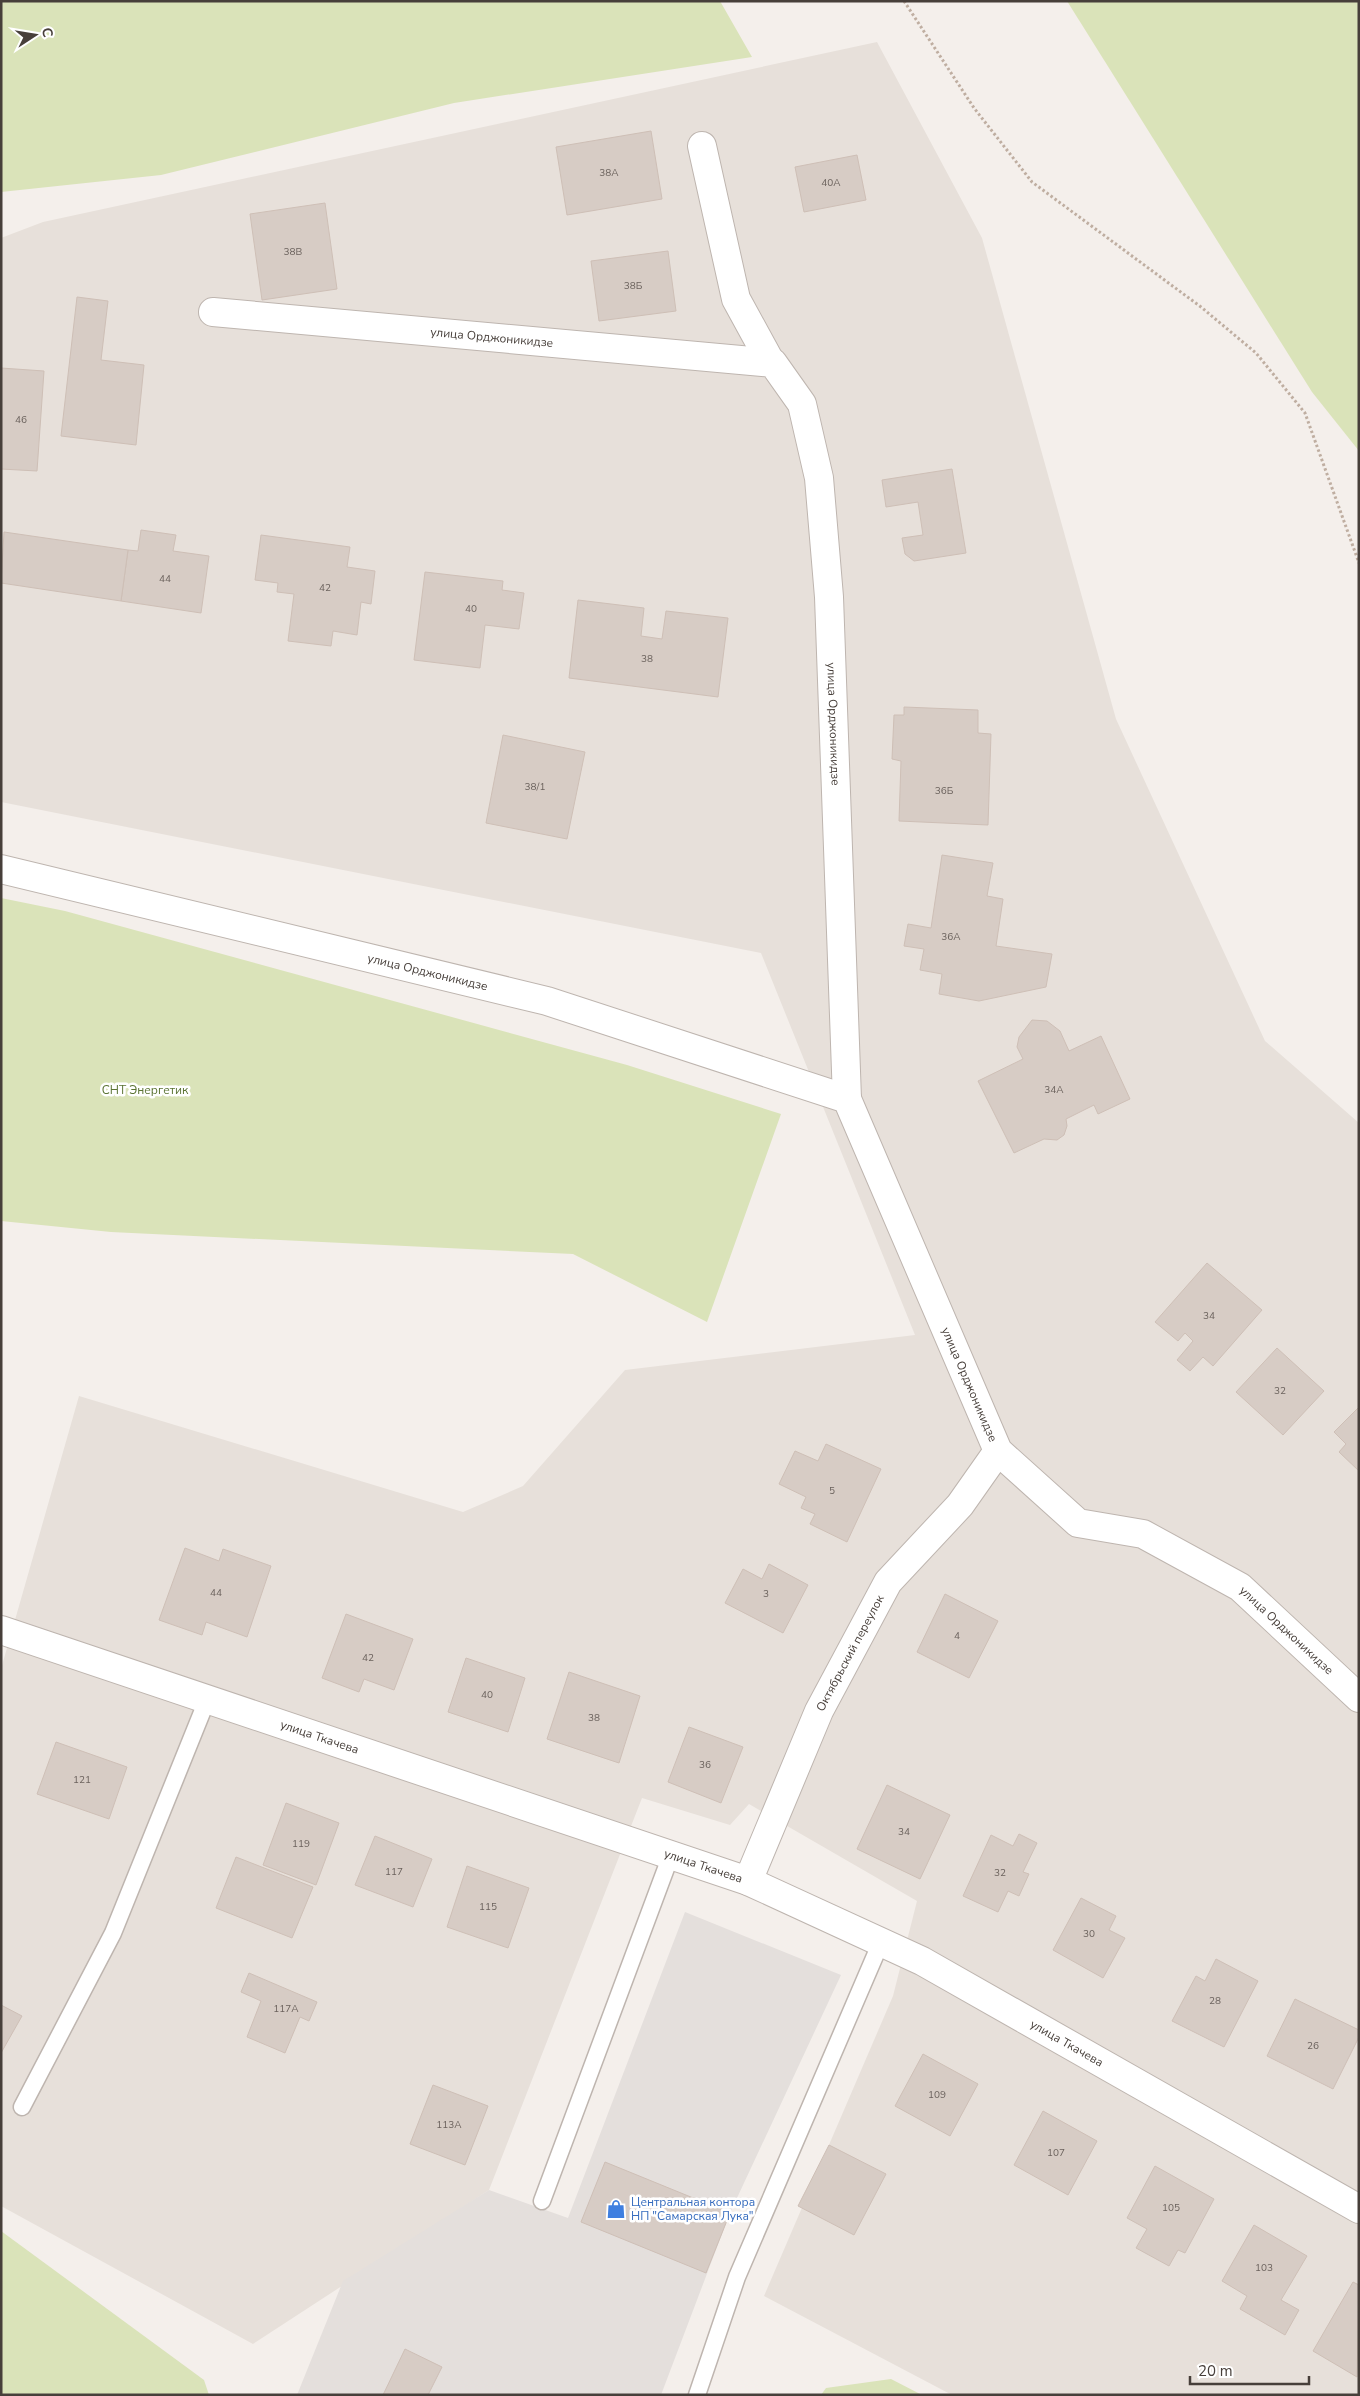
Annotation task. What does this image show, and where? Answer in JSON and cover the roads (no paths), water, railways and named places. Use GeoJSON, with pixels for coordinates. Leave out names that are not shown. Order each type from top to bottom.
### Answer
{"type":"FeatureCollection","features":[{"type":"Feature","properties":{"kind":"street","name":"улица Орджоникидзе"},"geometry":{"type":"LineString","coordinates":[[702,146],[736,299],[772,363],[802,404],[819,478],[829,597],[847,1099],[998,1451],[1078,1523],[1142,1534],[1240,1587],[1359,1698]]}},
{"type":"Feature","properties":{"kind":"street","name":"улица Орджоникидзе"},"geometry":{"type":"LineString","coordinates":[[212,312],[772,363]]}},
{"type":"Feature","properties":{"kind":"street","name":"улица Орджоникидзе"},"geometry":{"type":"LineString","coordinates":[[1,869],[547,1001],[847,1099]]}},
{"type":"Feature","properties":{"kind":"street","name":"Октябрьский переулок"},"geometry":{"type":"LineString","coordinates":[[748,1882],[819,1711],[888,1582],[960,1505],[998,1451]]}},
{"type":"Feature","properties":{"kind":"street","name":"улица Ткачева"},"geometry":{"type":"LineString","coordinates":[[1,1630],[748,1882],[922,1961],[996,2005],[1359,2209]]}},
{"type":"Feature","properties":{"kind":"lane"},"geometry":{"type":"LineString","coordinates":[[22,2107],[113,1933],[208,1700]]}},
{"type":"Feature","properties":{"kind":"lane"},"geometry":{"type":"LineString","coordinates":[[542,2201],[671,1855]]}},
{"type":"Feature","properties":{"kind":"lane"},"geometry":{"type":"LineString","coordinates":[[697,2395],[738,2277],[881,1942]]}},
{"type":"Feature","properties":{"kind":"place","name":"Центральная контора НП \"Самарская Лука\""},"geometry":{"type":"Point","coordinates":[616,2209]}},
{"type":"Feature","properties":{"kind":"park label","name":"СНТ Энергетик"},"geometry":{"type":"Point","coordinates":[145,1090]}}]}
